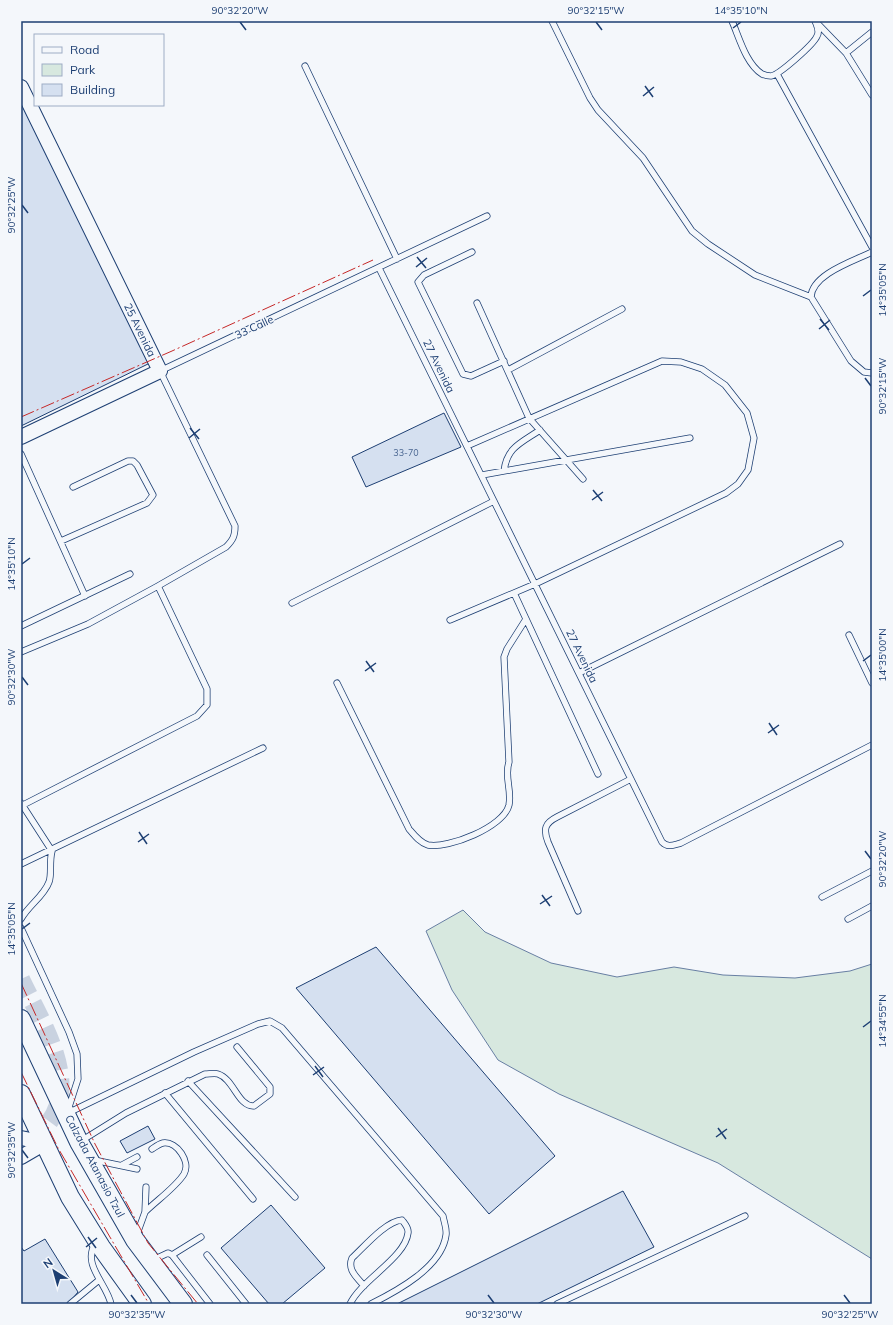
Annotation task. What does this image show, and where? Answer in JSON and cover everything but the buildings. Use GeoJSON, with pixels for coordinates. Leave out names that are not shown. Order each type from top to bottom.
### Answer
{"type":"FeatureCollection","features":[{"type":"Feature","properties":{"kind":"main road","name":"Calzada Atanasio Tzul"},"geometry":{"type":"LineString","coordinates":[[21,1020],[79,1142],[135,1240],[183,1304]]}},
{"type":"Feature","properties":{"kind":"main road"},"geometry":{"type":"LineString","coordinates":[[21,1094],[70,1197],[97,1240],[142,1304]]}},
{"type":"Feature","properties":{"kind":"street","name":"25 Avenida"},"geometry":{"type":"LineString","coordinates":[[21,87],[160,371]]}},
{"type":"Feature","properties":{"kind":"street","name":"33 Calle"},"geometry":{"type":"LineString","coordinates":[[21,438],[160,371]]}},
{"type":"Feature","properties":{"kind":"street"},"geometry":{"type":"LineString","coordinates":[[21,1138],[45,1144]]}},
{"type":"Feature","properties":{"kind":"street"},"geometry":{"type":"LineString","coordinates":[[21,1157],[45,1144]]}},
{"type":"Feature","properties":{"kind":"lane"},"geometry":{"type":"LineString","coordinates":[[552,21],[590,98],[598,110],[643,158],[692,231],[708,244],[756,275],[811,297],[851,361],[864,372],[872,373]]}},
{"type":"Feature","properties":{"kind":"lane"},"geometry":{"type":"LineString","coordinates":[[732,21],[748,58],[755,68],[763,74],[771,76],[777,74],[814,41],[818,35],[818,29],[815,21]]}},
{"type":"Feature","properties":{"kind":"lane"},"geometry":{"type":"LineString","coordinates":[[815,21],[846,53],[872,95]]}},
{"type":"Feature","properties":{"kind":"lane"},"geometry":{"type":"LineString","coordinates":[[846,53],[872,32]]}},
{"type":"Feature","properties":{"kind":"lane"},"geometry":{"type":"LineString","coordinates":[[305,66],[397,259]]}},
{"type":"Feature","properties":{"kind":"lane"},"geometry":{"type":"LineString","coordinates":[[777,74],[872,247]]}},
{"type":"Feature","properties":{"kind":"lane","name":"33 Calle"},"geometry":{"type":"LineString","coordinates":[[160,371],[487,216]]}},
{"type":"Feature","properties":{"kind":"lane"},"geometry":{"type":"LineString","coordinates":[[472,252],[424,275],[418,280],[418,284],[463,374],[471,376],[504,361]]}},
{"type":"Feature","properties":{"kind":"lane"},"geometry":{"type":"LineString","coordinates":[[811,297],[812,289],[816,283],[828,274],[872,252]]}},
{"type":"Feature","properties":{"kind":"lane","name":"27 Avenida"},"geometry":{"type":"LineString","coordinates":[[379,268],[665,846],[681,843],[872,745]]}},
{"type":"Feature","properties":{"kind":"lane"},"geometry":{"type":"LineString","coordinates":[[477,303],[529,418],[583,479]]}},
{"type":"Feature","properties":{"kind":"lane"},"geometry":{"type":"LineString","coordinates":[[508,370],[622,309]]}},
{"type":"Feature","properties":{"kind":"lane"},"geometry":{"type":"LineString","coordinates":[[450,620],[535,584],[726,493],[738,484],[748,470],[754,438],[747,412],[725,385],[702,369],[681,362],[662,360],[467,446]]}},
{"type":"Feature","properties":{"kind":"lane","name":"25 Avenida"},"geometry":{"type":"LineString","coordinates":[[21,652],[88,624],[202,562],[226,547],[233,539],[235,526],[160,371]]}},
{"type":"Feature","properties":{"kind":"lane"},"geometry":{"type":"LineString","coordinates":[[504,471],[506,459],[510,451],[540,430]]}},
{"type":"Feature","properties":{"kind":"lane"},"geometry":{"type":"LineString","coordinates":[[482,475],[690,438]]}},
{"type":"Feature","properties":{"kind":"lane"},"geometry":{"type":"LineString","coordinates":[[21,454],[85,596]]}},
{"type":"Feature","properties":{"kind":"lane"},"geometry":{"type":"LineString","coordinates":[[61,541],[147,503],[153,495],[138,465],[133,461],[128,461],[74,487]]}},
{"type":"Feature","properties":{"kind":"lane"},"geometry":{"type":"LineString","coordinates":[[292,603],[494,501]]}},
{"type":"Feature","properties":{"kind":"lane"},"geometry":{"type":"LineString","coordinates":[[579,673],[840,544]]}},
{"type":"Feature","properties":{"kind":"lane"},"geometry":{"type":"LineString","coordinates":[[21,626],[130,574]]}},
{"type":"Feature","properties":{"kind":"lane"},"geometry":{"type":"LineString","coordinates":[[21,919],[25,912],[40,897],[50,881],[49,861],[52,851],[22,804],[197,716],[207,705],[207,689],[158,586]]}},
{"type":"Feature","properties":{"kind":"lane"},"geometry":{"type":"LineString","coordinates":[[514,593],[598,774]]}},
{"type":"Feature","properties":{"kind":"lane"},"geometry":{"type":"LineString","coordinates":[[337,683],[409,830],[426,845],[441,846],[465,839],[499,820],[509,805],[506,770],[509,762],[504,657],[507,649],[526,619]]}},
{"type":"Feature","properties":{"kind":"lane"},"geometry":{"type":"LineString","coordinates":[[849,635],[872,683]]}},
{"type":"Feature","properties":{"kind":"lane"},"geometry":{"type":"LineString","coordinates":[[21,864],[52,851],[263,748]]}},
{"type":"Feature","properties":{"kind":"lane"},"geometry":{"type":"LineString","coordinates":[[578,911],[548,842],[544,831],[546,824],[631,779]]}},
{"type":"Feature","properties":{"kind":"lane"},"geometry":{"type":"LineString","coordinates":[[822,897],[872,871]]}},
{"type":"Feature","properties":{"kind":"lane"},"geometry":{"type":"LineString","coordinates":[[848,919],[872,906]]}},
{"type":"Feature","properties":{"kind":"lane"},"geometry":{"type":"LineString","coordinates":[[21,928],[69,1032],[77,1054],[78,1079],[66,1114]]}},
{"type":"Feature","properties":{"kind":"lane"},"geometry":{"type":"LineString","coordinates":[[66,1114],[194,1052],[258,1024],[270,1021],[282,1028],[443,1216],[446,1234],[442,1248],[431,1264],[400,1290],[371,1304]]}},
{"type":"Feature","properties":{"kind":"lane"},"geometry":{"type":"LineString","coordinates":[[79,1142],[126,1113],[188,1081],[205,1074],[218,1074],[228,1081],[246,1104],[254,1106],[270,1094],[270,1087],[237,1047]]}},
{"type":"Feature","properties":{"kind":"lane"},"geometry":{"type":"LineString","coordinates":[[188,1081],[295,1198]]}},
{"type":"Feature","properties":{"kind":"lane"},"geometry":{"type":"LineString","coordinates":[[165,1093],[253,1199]]}},
{"type":"Feature","properties":{"kind":"lane"},"geometry":{"type":"LineString","coordinates":[[145,1212],[179,1180],[186,1169],[186,1164],[181,1153],[175,1146],[164,1143],[152,1149]]}},
{"type":"Feature","properties":{"kind":"lane"},"geometry":{"type":"LineString","coordinates":[[122,1165],[137,1157]]}},
{"type":"Feature","properties":{"kind":"lane"},"geometry":{"type":"LineString","coordinates":[[90,1159],[137,1169]]}},
{"type":"Feature","properties":{"kind":"lane"},"geometry":{"type":"LineString","coordinates":[[135,1240],[145,1212],[146,1187]]}},
{"type":"Feature","properties":{"kind":"lane"},"geometry":{"type":"LineString","coordinates":[[557,1304],[745,1216]]}},
{"type":"Feature","properties":{"kind":"lane"},"geometry":{"type":"LineString","coordinates":[[350,1304],[353,1297],[364,1286],[393,1257],[405,1243],[408,1233],[407,1225],[402,1220],[395,1220],[352,1258],[349,1264],[350,1269],[364,1286]]}},
{"type":"Feature","properties":{"kind":"lane"},"geometry":{"type":"LineString","coordinates":[[172,1255],[200,1237]]}},
{"type":"Feature","properties":{"kind":"lane"},"geometry":{"type":"LineString","coordinates":[[97,1240],[91,1251],[93,1266],[111,1301],[115,1304]]}},
{"type":"Feature","properties":{"kind":"lane"},"geometry":{"type":"LineString","coordinates":[[151,1262],[163,1254],[168,1253],[172,1255],[210,1304]]}},
{"type":"Feature","properties":{"kind":"lane"},"geometry":{"type":"LineString","coordinates":[[207,1256],[246,1304]]}},
{"type":"Feature","properties":{"kind":"lane"},"geometry":{"type":"LineString","coordinates":[[70,1304],[99,1280]]}},
{"type":"Feature","properties":{"kind":"green space"},"geometry":{"type":"Polygon","coordinates":[[[463,910],[485,932],[551,963],[617,977],[674,967],[723,975],[795,978],[850,971],[872,964],[872,1259],[718,1163],[559,1094],[498,1060],[452,990],[426,931],[463,910]]]}},
{"type":"Feature","properties":{"kind":"tunnel"},"geometry":{"type":"LineString","coordinates":[[21,979],[47,1032],[54,1052],[59,1072],[60,1091],[56,1109],[46,1126],[27,1141]]}},
{"type":"Feature","properties":{"kind":"power"},"geometry":{"type":"LineString","coordinates":[[21,417],[172,351],[373,260]]}},
{"type":"Feature","properties":{"kind":"power"},"geometry":{"type":"LineString","coordinates":[[21,983],[95,1144],[148,1243],[198,1304]]}},
{"type":"Feature","properties":{"kind":"power"},"geometry":{"type":"LineString","coordinates":[[21,1072],[58,1148],[149,1304]]}}]}
